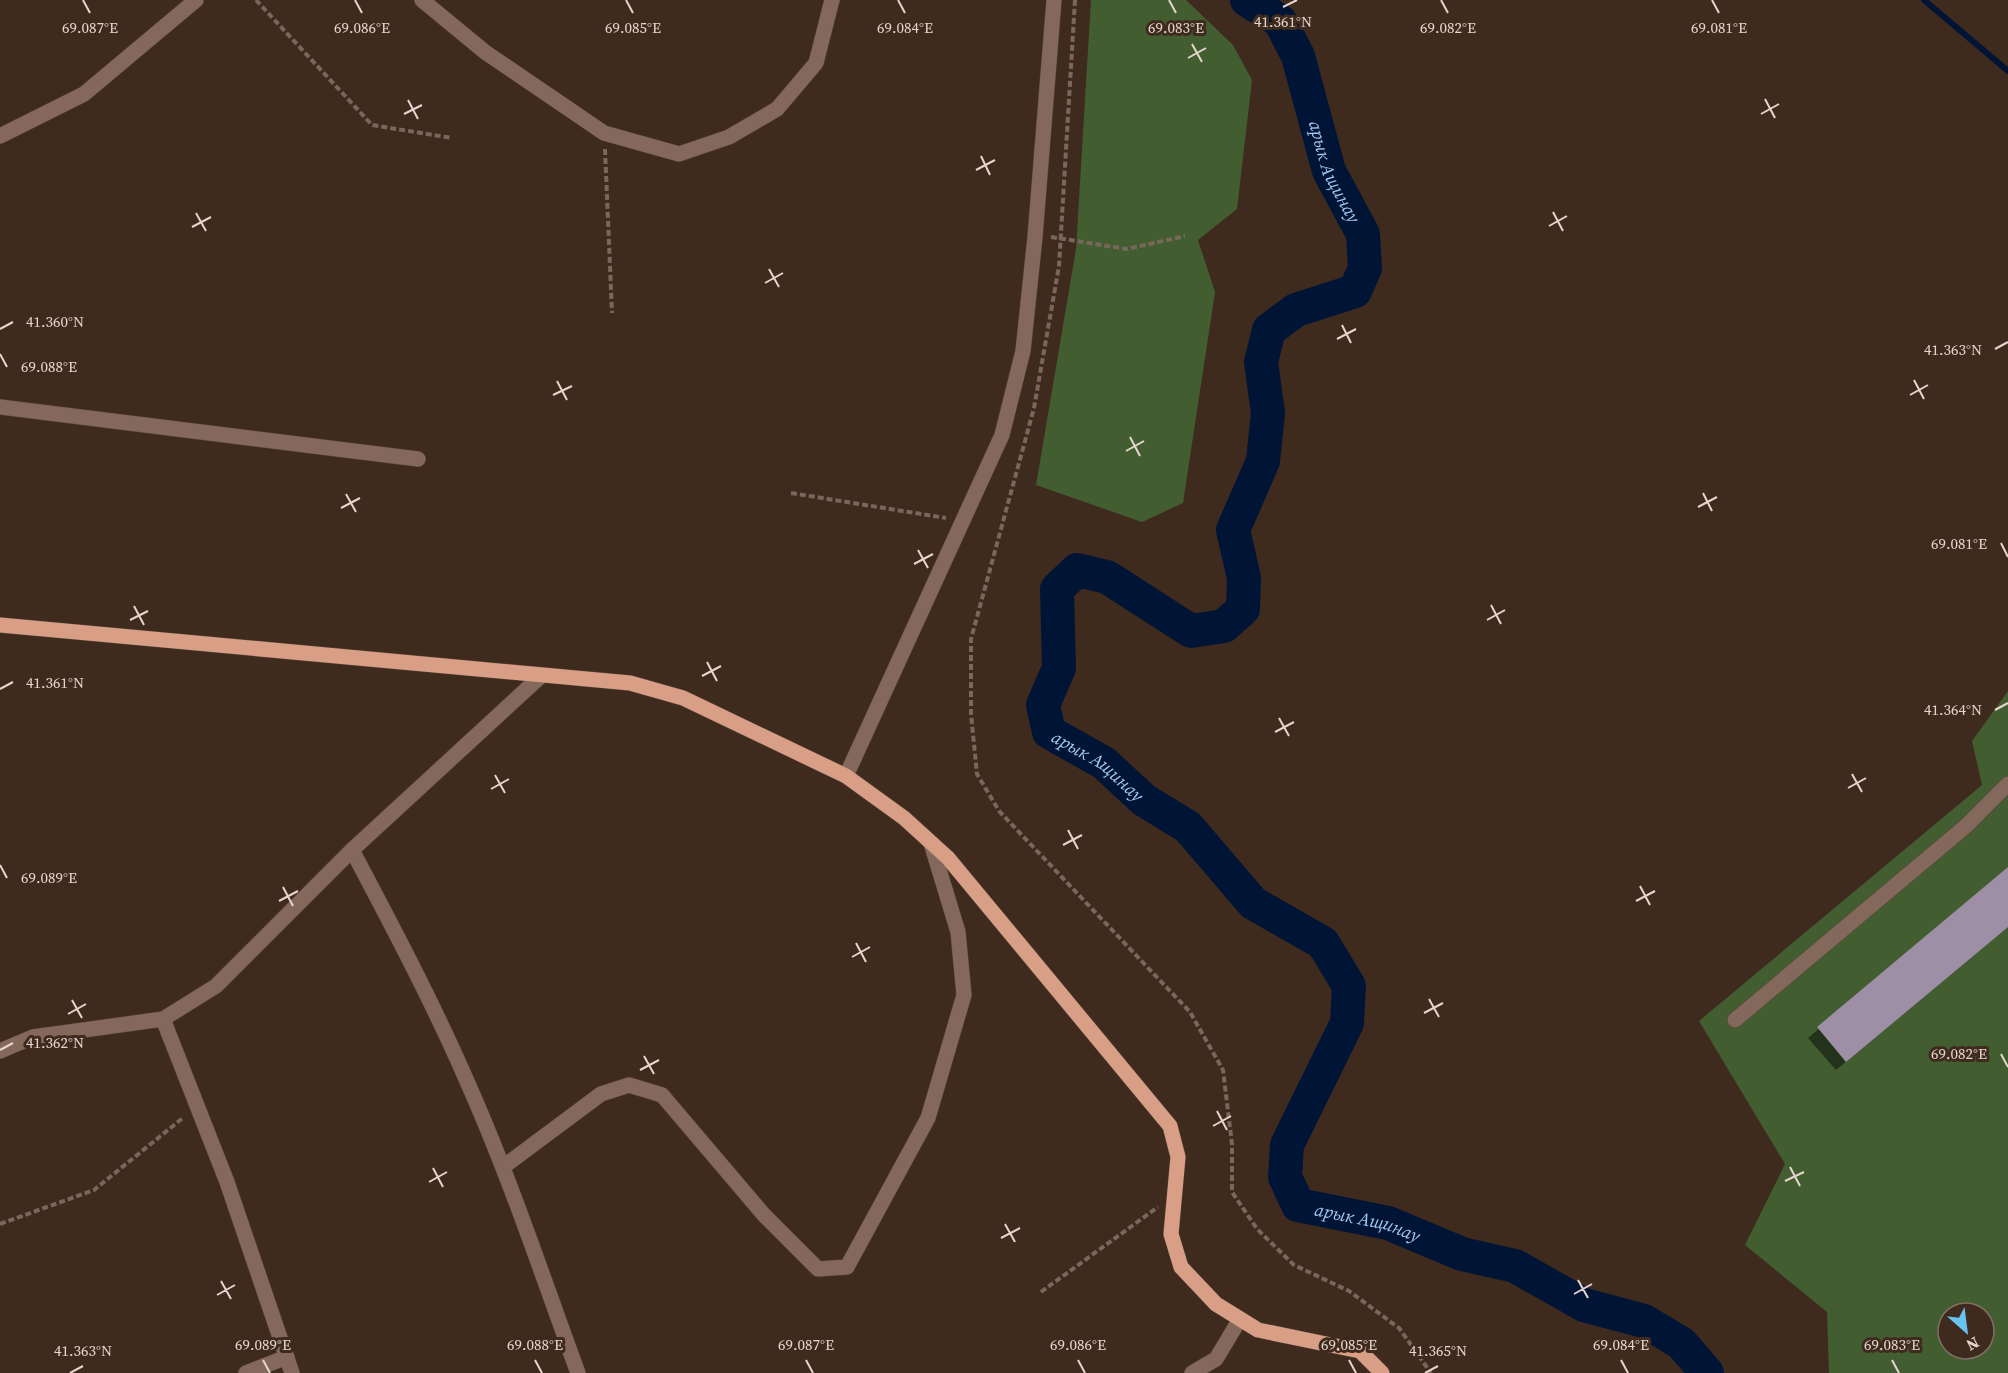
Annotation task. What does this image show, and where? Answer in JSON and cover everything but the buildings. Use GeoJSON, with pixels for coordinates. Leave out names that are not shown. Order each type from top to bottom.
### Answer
{"type":"FeatureCollection","features":[{"type":"Feature","properties":{"kind":"main road"},"geometry":{"type":"LineString","coordinates":[[0,625],[630,684],[683,698],[846,776],[904,818],[948,858],[1170,1126],[1178,1157],[1171,1234],[1181,1267],[1216,1304],[1257,1330],[1360,1351],[1382,1373]]}},
{"type":"Feature","properties":{"kind":"street"},"geometry":{"type":"LineString","coordinates":[[0,136],[84,94],[196,0]]}},
{"type":"Feature","properties":{"kind":"street"},"geometry":{"type":"LineString","coordinates":[[422,0],[485,52],[604,133],[679,154],[729,137],[777,109],[816,63],[832,0]]}},
{"type":"Feature","properties":{"kind":"street"},"geometry":{"type":"LineString","coordinates":[[846,776],[1002,435],[1023,351],[1035,237],[1054,0]]}},
{"type":"Feature","properties":{"kind":"street"},"geometry":{"type":"LineString","coordinates":[[0,406],[418,459]]}},
{"type":"Feature","properties":{"kind":"street"},"geometry":{"type":"LineString","coordinates":[[0,1051],[33,1037],[163,1019],[216,986],[352,850],[542,675]]}},
{"type":"Feature","properties":{"kind":"street"},"geometry":{"type":"LineString","coordinates":[[1736,1020],[1966,826],[2008,784]]}},
{"type":"Feature","properties":{"kind":"street"},"geometry":{"type":"LineString","coordinates":[[503,1167],[601,1094],[629,1085],[662,1095],[764,1215],[818,1269],[847,1267],[928,1118],[964,995],[958,932],[932,843]]}},
{"type":"Feature","properties":{"kind":"street"},"geometry":{"type":"LineString","coordinates":[[352,850],[416,970],[466,1080],[503,1167],[578,1373]]}},
{"type":"Feature","properties":{"kind":"street"},"geometry":{"type":"LineString","coordinates":[[163,1019],[227,1182],[292,1373]]}},
{"type":"Feature","properties":{"kind":"street"},"geometry":{"type":"LineString","coordinates":[[1192,1373],[1216,1359],[1240,1319]]}},
{"type":"Feature","properties":{"kind":"street"},"geometry":{"type":"LineString","coordinates":[[246,1373],[287,1357]]}},
{"type":"Feature","properties":{"kind":"path"},"geometry":{"type":"LineString","coordinates":[[256,0],[372,125],[452,138]]}},
{"type":"Feature","properties":{"kind":"path"},"geometry":{"type":"LineString","coordinates":[[1075,0],[1059,266],[1034,408],[971,639],[971,714],[977,774],[999,811],[1190,1012],[1223,1070],[1232,1144],[1232,1192],[1257,1229],[1294,1265],[1349,1292],[1398,1328],[1431,1373]]}},
{"type":"Feature","properties":{"kind":"path"},"geometry":{"type":"LineString","coordinates":[[604,133],[612,313]]}},
{"type":"Feature","properties":{"kind":"path"},"geometry":{"type":"LineString","coordinates":[[1035,237],[1127,249],[1185,236]]}},
{"type":"Feature","properties":{"kind":"path"},"geometry":{"type":"LineString","coordinates":[[791,493],[964,521]]}},
{"type":"Feature","properties":{"kind":"path"},"geometry":{"type":"LineString","coordinates":[[0,1224],[94,1190],[197,1106]]}},
{"type":"Feature","properties":{"kind":"path"},"geometry":{"type":"LineString","coordinates":[[1041,1292],[1175,1194]]}},
{"type":"Feature","properties":{"kind":"green space"},"geometry":{"type":"Polygon","coordinates":[[[1091,0],[1186,0],[1233,45],[1252,80],[1237,209],[1198,240],[1215,292],[1183,503],[1142,522],[1036,485],[1076,249],[1091,0]]]}},
{"type":"Feature","properties":{"kind":"green space"},"geometry":{"type":"Polygon","coordinates":[[[2008,691],[2008,1373],[1829,1373],[1827,1312],[1745,1245],[1785,1164],[1699,1021],[1982,785],[1972,741],[2008,691]]]}},
{"type":"Feature","properties":{"kind":"waterway","name":"арык Ащинау"},"geometry":{"type":"LineString","coordinates":[[1247,0],[1280,21],[1298,56],[1329,171],[1363,234],[1365,268],[1355,291],[1296,310],[1269,330],[1261,362],[1268,413],[1263,461],[1233,530],[1244,578],[1243,609],[1224,626],[1191,631],[1107,577],[1077,570],[1057,589],[1059,668],[1043,705],[1049,732],[1104,763],[1144,800],[1188,827],[1253,903],[1323,943],[1349,986],[1347,1023],[1287,1145],[1285,1177],[1298,1205],[1388,1223],[1462,1254],[1515,1266],[1584,1305],[1644,1321],[1681,1343],[1707,1373]]}},
{"type":"Feature","properties":{"kind":"waterway"},"geometry":{"type":"LineString","coordinates":[[1924,0],[2008,71]]}}]}
